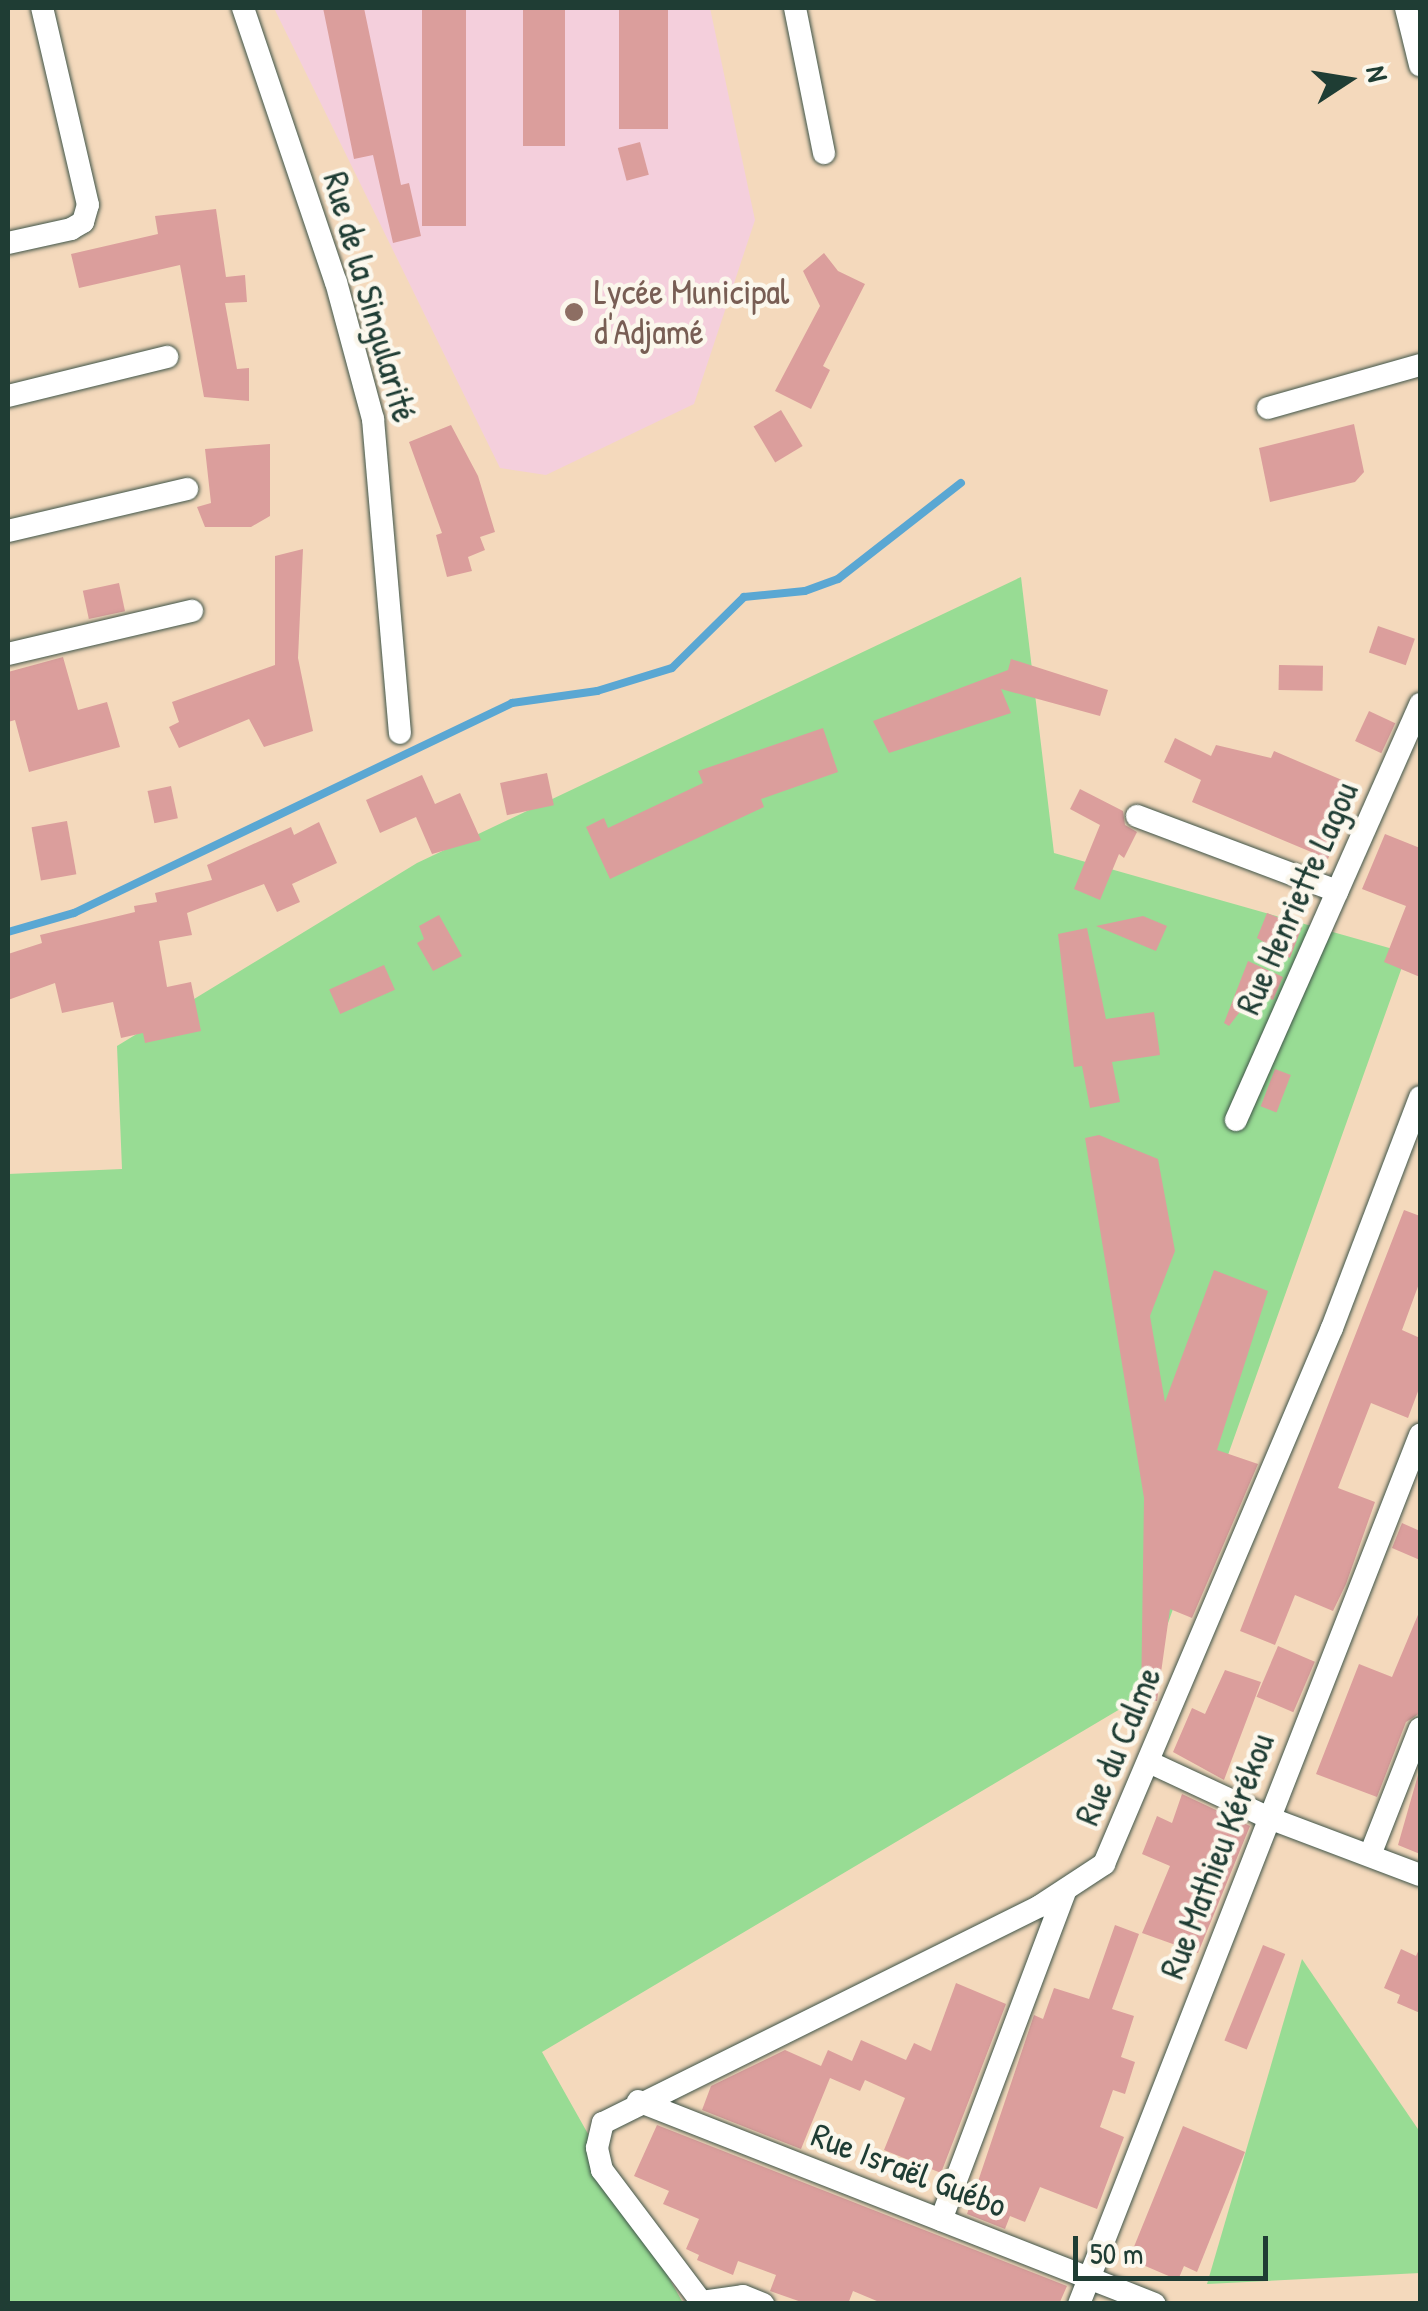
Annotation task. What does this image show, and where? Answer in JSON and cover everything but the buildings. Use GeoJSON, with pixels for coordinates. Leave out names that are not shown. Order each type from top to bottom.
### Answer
{"type":"FeatureCollection","features":[{"type":"Feature","properties":{"kind":"street"},"geometry":{"type":"LineString","coordinates":[[8,244],[70,229],[83,222],[88,206],[42,8]]}},
{"type":"Feature","properties":{"kind":"street","name":"Rue de la Singularité"},"geometry":{"type":"LineString","coordinates":[[243,8],[336,282],[374,419],[400,734]]}},
{"type":"Feature","properties":{"kind":"street"},"geometry":{"type":"LineString","coordinates":[[795,8],[824,153]]}},
{"type":"Feature","properties":{"kind":"street"},"geometry":{"type":"LineString","coordinates":[[1406,8],[1420,65]]}},
{"type":"Feature","properties":{"kind":"street"},"geometry":{"type":"LineString","coordinates":[[8,396],[168,358]]}},
{"type":"Feature","properties":{"kind":"street"},"geometry":{"type":"LineString","coordinates":[[1268,408],[1420,365]]}},
{"type":"Feature","properties":{"kind":"street"},"geometry":{"type":"LineString","coordinates":[[8,531],[186,489]]}},
{"type":"Feature","properties":{"kind":"street"},"geometry":{"type":"LineString","coordinates":[[8,654],[192,611]]}},
{"type":"Feature","properties":{"kind":"street","name":"Rue Henriette Lagou"},"geometry":{"type":"LineString","coordinates":[[1236,1120],[1420,704]]}},
{"type":"Feature","properties":{"kind":"street"},"geometry":{"type":"LineString","coordinates":[[1138,816],[1337,891]]}},
{"type":"Feature","properties":{"kind":"street","name":"Rue du Calme"},"geometry":{"type":"LineString","coordinates":[[702,2303],[602,2170],[598,2148],[603,2123],[638,2101],[1066,1892],[1104,1864],[1151,1763],[1420,1098]]}},
{"type":"Feature","properties":{"kind":"street","name":"Rue Mathieu Kérékou"},"geometry":{"type":"LineString","coordinates":[[1079,2304],[1416,1460],[1420,1435]]}},
{"type":"Feature","properties":{"kind":"street"},"geometry":{"type":"LineString","coordinates":[[1370,1855],[1420,1728]]}},
{"type":"Feature","properties":{"kind":"street"},"geometry":{"type":"LineString","coordinates":[[1151,1763],[1270,1818],[1420,1875]]}},
{"type":"Feature","properties":{"kind":"street"},"geometry":{"type":"LineString","coordinates":[[941,2220],[1066,1892]]}},
{"type":"Feature","properties":{"kind":"street","name":"Rue Israël Guébo"},"geometry":{"type":"LineString","coordinates":[[638,2101],[1155,2304]]}},
{"type":"Feature","properties":{"kind":"street"},"geometry":{"type":"LineString","coordinates":[[702,2303],[743,2296],[763,2304]]}},
{"type":"Feature","properties":{"kind":"shaded area","name":"Lycée Municipal d'Adjamé"},"geometry":{"type":"Polygon","coordinates":[[[274,8],[710,8],[755,220],[694,404],[546,475],[500,468],[274,8]]]}},
{"type":"Feature","properties":{"kind":"green space"},"geometry":{"type":"Polygon","coordinates":[[[1021,577],[1054,853],[1407,953],[1142,1696],[542,2052],[683,2303],[8,2303],[8,1174],[122,1169],[117,1046],[417,863],[1021,577]]]}},
{"type":"Feature","properties":{"kind":"green space"},"geometry":{"type":"Polygon","coordinates":[[[1302,1959],[1420,2132],[1420,2273],[1207,2284],[1302,1959]]]}},
{"type":"Feature","properties":{"kind":"waterway"},"geometry":{"type":"LineString","coordinates":[[8,932],[74,913],[512,703],[597,691],[672,668],[744,597],[805,591],[838,579],[961,483]]}},
{"type":"Feature","properties":{"kind":"place","name":"Lycée Municipal d'Adjamé"},"geometry":{"type":"Point","coordinates":[574,312]}}]}
